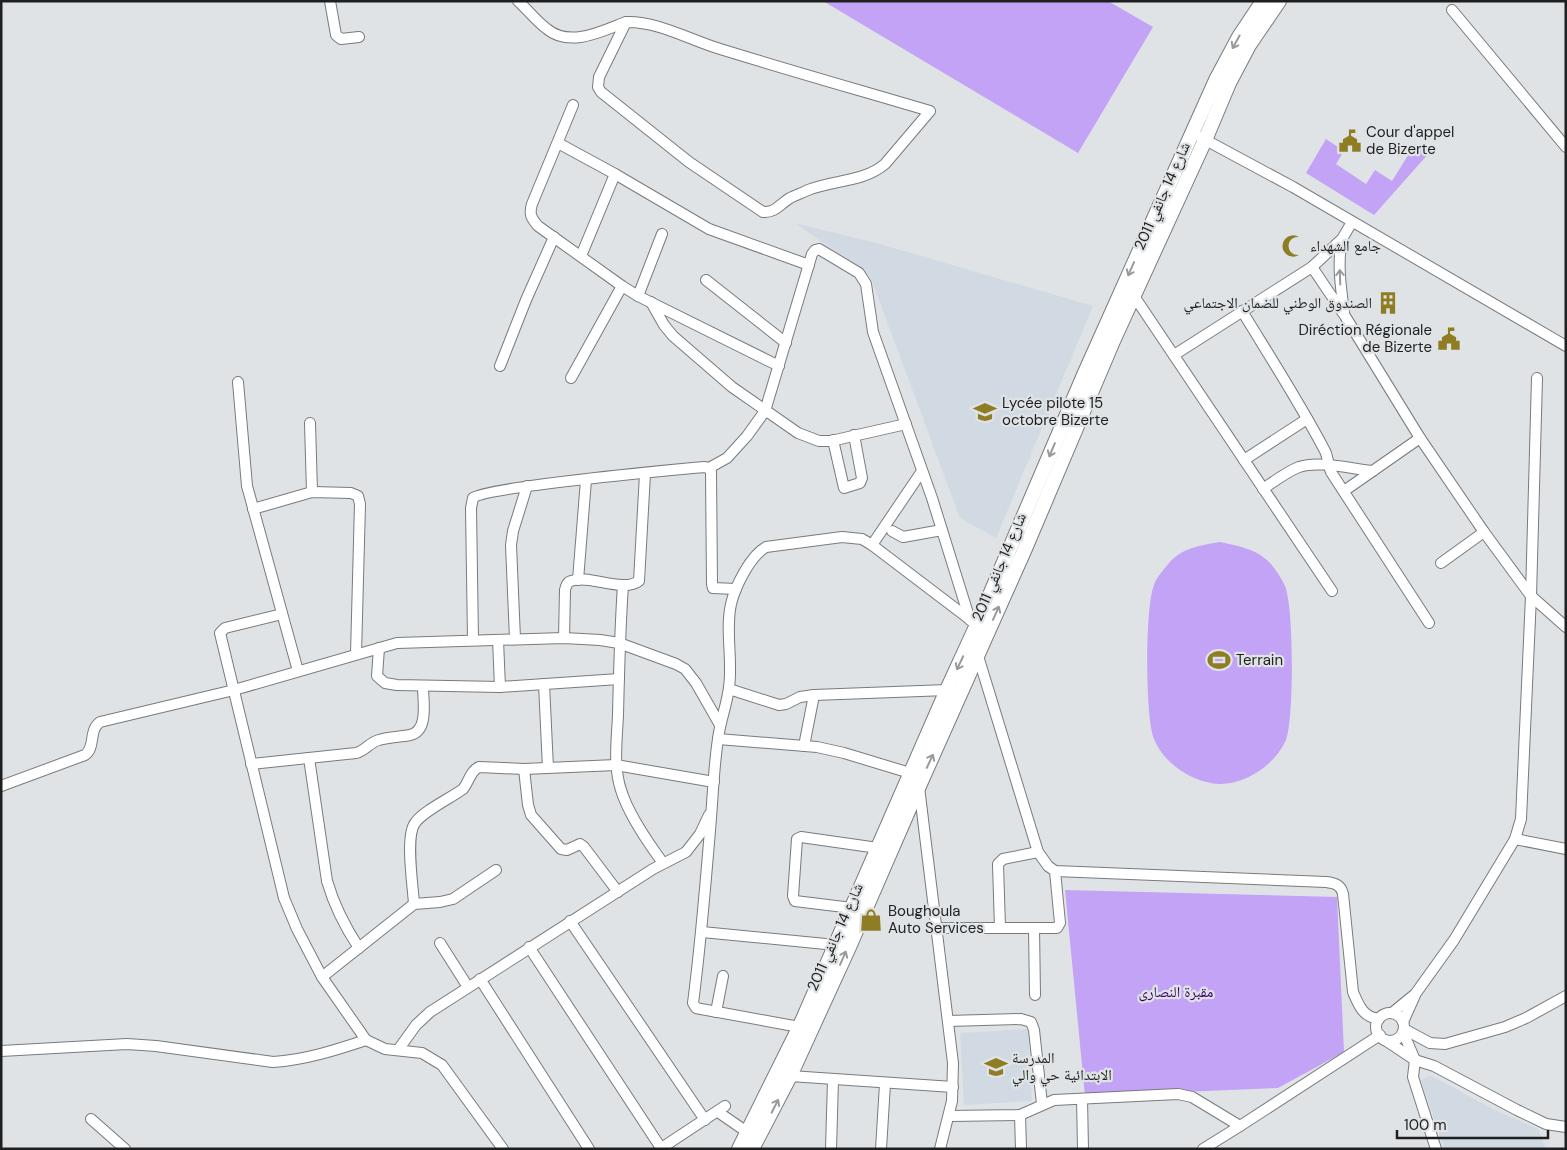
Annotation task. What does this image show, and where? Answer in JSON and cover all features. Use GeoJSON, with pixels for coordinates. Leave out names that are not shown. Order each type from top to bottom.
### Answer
{"type":"FeatureCollection","features":[{"type":"Feature","properties":{"kind":"main road","name":"شارع 14 جانفي 2011"},"geometry":{"type":"LineString","coordinates":[[739,1149],[806,1028],[919,786],[978,626],[1084,375],[1216,80],[1239,37],[1263,1]]}},
{"type":"Feature","properties":{"kind":"main road","name":"شارع 14 جانفي 2011"},"geometry":{"type":"LineString","coordinates":[[752,1149],[790,1076],[836,945],[910,773],[953,693],[978,656],[978,626],[1134,296],[1229,83],[1249,45],[1279,1]]}},
{"type":"Feature","properties":{"kind":"street"},"geometry":{"type":"LineString","coordinates":[[330,1],[336,35],[342,39],[359,37]]}},
{"type":"Feature","properties":{"kind":"street"},"geometry":{"type":"LineString","coordinates":[[518,1],[548,30],[563,37],[582,37],[626,22],[644,23],[714,47],[930,111],[879,170],[850,180],[821,185],[793,197],[773,211],[764,212],[689,162],[601,92],[598,87],[599,77],[626,22]]}},
{"type":"Feature","properties":{"kind":"street"},"geometry":{"type":"LineString","coordinates":[[1452,10],[1566,147]]}},
{"type":"Feature","properties":{"kind":"street"},"geometry":{"type":"LineString","coordinates":[[573,105],[530,212],[538,226],[638,296],[780,366]]}},
{"type":"Feature","properties":{"kind":"street"},"geometry":{"type":"LineString","coordinates":[[1192,133],[1293,187],[1565,344]]}},
{"type":"Feature","properties":{"kind":"street"},"geometry":{"type":"LineString","coordinates":[[558,143],[615,174],[709,230],[809,265]]}},
{"type":"Feature","properties":{"kind":"street"},"geometry":{"type":"LineString","coordinates":[[580,256],[615,174]]}},
{"type":"Feature","properties":{"kind":"street"},"geometry":{"type":"LineString","coordinates":[[1174,356],[1312,267],[1342,239],[1352,222]]}},
{"type":"Feature","properties":{"kind":"street"},"geometry":{"type":"LineString","coordinates":[[638,296],[662,234]]}},
{"type":"Feature","properties":{"kind":"street"},"geometry":{"type":"LineString","coordinates":[[500,366],[526,300],[554,237]]}},
{"type":"Feature","properties":{"kind":"street"},"geometry":{"type":"LineString","coordinates":[[1342,239],[1340,256],[1341,289],[1345,316]]}},
{"type":"Feature","properties":{"kind":"street"},"geometry":{"type":"LineString","coordinates":[[473,640],[472,502],[476,495],[527,486],[709,468],[727,458],[747,436],[765,411],[812,254],[815,250],[820,249],[859,273],[866,284],[873,332],[942,530],[978,626]]}},
{"type":"Feature","properties":{"kind":"street"},"geometry":{"type":"LineString","coordinates":[[1312,267],[1345,316],[1420,438],[1484,532],[1531,596],[1566,627]]}},
{"type":"Feature","properties":{"kind":"street"},"geometry":{"type":"LineString","coordinates":[[706,280],[786,343]]}},
{"type":"Feature","properties":{"kind":"street"},"geometry":{"type":"LineString","coordinates":[[571,378],[622,286]]}},
{"type":"Feature","properties":{"kind":"street"},"geometry":{"type":"LineString","coordinates":[[1134,296],[1332,592]]}},
{"type":"Feature","properties":{"kind":"street"},"geometry":{"type":"LineString","coordinates":[[651,302],[664,325],[673,336],[732,387],[765,411],[809,438],[819,441],[833,440],[906,424]]}},
{"type":"Feature","properties":{"kind":"street"},"geometry":{"type":"LineString","coordinates":[[1242,311],[1308,419],[1326,453],[1328,466],[1428,623]]}},
{"type":"Feature","properties":{"kind":"street"},"geometry":{"type":"LineString","coordinates":[[1392,1013],[1416,993],[1454,940],[1515,839],[1521,819],[1531,596],[1537,378]]}},
{"type":"Feature","properties":{"kind":"street"},"geometry":{"type":"LineString","coordinates":[[238,382],[245,476],[252,509],[298,671]]}},
{"type":"Feature","properties":{"kind":"street"},"geometry":{"type":"LineString","coordinates":[[1244,460],[1308,419]]}},
{"type":"Feature","properties":{"kind":"street"},"geometry":{"type":"LineString","coordinates":[[310,423],[312,492]]}},
{"type":"Feature","properties":{"kind":"street"},"geometry":{"type":"LineString","coordinates":[[833,440],[844,488],[860,483],[862,478],[854,435]]}},
{"type":"Feature","properties":{"kind":"street"},"geometry":{"type":"LineString","coordinates":[[1344,491],[1420,438]]}},
{"type":"Feature","properties":{"kind":"street"},"geometry":{"type":"LineString","coordinates":[[1263,489],[1287,473],[1313,464],[1372,471]]}},
{"type":"Feature","properties":{"kind":"street"},"geometry":{"type":"LineString","coordinates":[[709,468],[711,472],[712,584],[713,588],[736,590]]}},
{"type":"Feature","properties":{"kind":"street"},"geometry":{"type":"LineString","coordinates":[[872,545],[922,471]]}},
{"type":"Feature","properties":{"kind":"street"},"geometry":{"type":"LineString","coordinates":[[564,638],[566,584],[570,581],[578,580],[623,585],[635,584],[639,581],[645,474]]}},
{"type":"Feature","properties":{"kind":"street"},"geometry":{"type":"LineString","coordinates":[[578,580],[586,480]]}},
{"type":"Feature","properties":{"kind":"street"},"geometry":{"type":"LineString","coordinates":[[514,639],[511,545],[513,531],[527,486]]}},
{"type":"Feature","properties":{"kind":"street"},"geometry":{"type":"LineString","coordinates":[[252,509],[312,492],[358,496],[356,654]]}},
{"type":"Feature","properties":{"kind":"street"},"geometry":{"type":"LineString","coordinates":[[892,530],[903,537],[942,530]]}},
{"type":"Feature","properties":{"kind":"street"},"geometry":{"type":"LineString","coordinates":[[1441,563],[1484,532]]}},
{"type":"Feature","properties":{"kind":"street"},"geometry":{"type":"LineString","coordinates":[[806,1028],[696,1008],[693,1003],[702,932],[718,739],[729,689],[731,670],[729,621],[736,590],[755,557],[766,547],[842,537],[862,539],[978,626]]}},
{"type":"Feature","properties":{"kind":"street"},"geometry":{"type":"LineString","coordinates":[[623,585],[619,643],[616,765],[620,790],[626,805],[663,863]]}},
{"type":"Feature","properties":{"kind":"street"},"geometry":{"type":"LineString","coordinates":[[282,614],[225,628],[221,631],[220,636],[284,898],[297,929],[322,977],[366,1040],[385,1049],[422,1053],[442,1065],[503,1149]]}},
{"type":"Feature","properties":{"kind":"street"},"geometry":{"type":"LineString","coordinates":[[1,786],[90,752],[93,730],[100,722],[234,690],[397,643],[564,638],[619,643],[685,669],[696,683],[720,725]]}},
{"type":"Feature","properties":{"kind":"street"},"geometry":{"type":"LineString","coordinates":[[498,640],[500,686]]}},
{"type":"Feature","properties":{"kind":"street"},"geometry":{"type":"LineString","coordinates":[[379,648],[376,671],[380,680],[397,685],[423,687],[500,686],[619,680]]}},
{"type":"Feature","properties":{"kind":"street"},"geometry":{"type":"LineString","coordinates":[[978,656],[1038,852],[1048,866],[1055,871],[1317,882],[1338,885],[1342,888],[1343,894],[1353,992],[1364,1014],[1371,1018],[1379,1019]]}},
{"type":"Feature","properties":{"kind":"street"},"geometry":{"type":"LineString","coordinates":[[544,684],[548,768]]}},
{"type":"Feature","properties":{"kind":"street"},"geometry":{"type":"LineString","coordinates":[[250,764],[356,753],[361,752],[378,740],[418,732],[422,723],[423,687]]}},
{"type":"Feature","properties":{"kind":"street"},"geometry":{"type":"LineString","coordinates":[[729,689],[779,705],[786,704],[800,697],[814,695],[953,693]]}},
{"type":"Feature","properties":{"kind":"street"},"geometry":{"type":"LineString","coordinates":[[804,746],[814,695]]}},
{"type":"Feature","properties":{"kind":"street"},"geometry":{"type":"LineString","coordinates":[[718,739],[817,747],[910,773]]}},
{"type":"Feature","properties":{"kind":"street"},"geometry":{"type":"LineString","coordinates":[[309,758],[326,881],[343,923],[359,948]]}},
{"type":"Feature","properties":{"kind":"street"},"geometry":{"type":"LineString","coordinates":[[414,904],[410,845],[413,824],[418,818],[463,789],[474,770],[486,767],[524,770],[616,765],[714,782]]}},
{"type":"Feature","properties":{"kind":"street"},"geometry":{"type":"LineString","coordinates":[[524,770],[528,805],[534,820],[562,849],[567,850],[580,844],[584,847],[618,892]]}},
{"type":"Feature","properties":{"kind":"street"},"geometry":{"type":"LineString","coordinates":[[919,786],[935,928],[948,1021],[954,1087],[950,1116],[940,1149]]}},
{"type":"Feature","properties":{"kind":"street"},"geometry":{"type":"LineString","coordinates":[[398,1050],[422,1018],[468,986],[663,863],[678,857],[694,844],[712,809]]}},
{"type":"Feature","properties":{"kind":"street"},"geometry":{"type":"LineString","coordinates":[[852,908],[795,901],[797,839],[801,837],[878,848]]}},
{"type":"Feature","properties":{"kind":"street"},"geometry":{"type":"LineString","coordinates":[[1515,839],[1566,849]]}},
{"type":"Feature","properties":{"kind":"street"},"geometry":{"type":"LineString","coordinates":[[1000,928],[998,864],[1003,859],[1038,852]]}},
{"type":"Feature","properties":{"kind":"street"},"geometry":{"type":"LineString","coordinates":[[322,977],[414,904],[453,899],[496,870]]}},
{"type":"Feature","properties":{"kind":"street"},"geometry":{"type":"LineString","coordinates":[[935,928],[1057,928],[1060,926],[1055,871]]}},
{"type":"Feature","properties":{"kind":"street"},"geometry":{"type":"LineString","coordinates":[[570,922],[704,1120]]}},
{"type":"Feature","properties":{"kind":"street"},"geometry":{"type":"LineString","coordinates":[[1034,928],[1035,995]]}},
{"type":"Feature","properties":{"kind":"street"},"geometry":{"type":"LineString","coordinates":[[702,932],[836,945]]}},
{"type":"Feature","properties":{"kind":"street"},"geometry":{"type":"LineString","coordinates":[[440,943],[468,986]]}},
{"type":"Feature","properties":{"kind":"street"},"geometry":{"type":"LineString","coordinates":[[529,948],[661,1148],[721,1109],[748,1132]]}},
{"type":"Feature","properties":{"kind":"street"},"geometry":{"type":"LineString","coordinates":[[716,1012],[723,976]]}},
{"type":"Feature","properties":{"kind":"street"},"geometry":{"type":"LineString","coordinates":[[480,979],[589,1149]]}},
{"type":"Feature","properties":{"kind":"street"},"geometry":{"type":"LineString","coordinates":[[1203,1149],[1382,1038],[1398,1039],[1416,993]]}},
{"type":"Feature","properties":{"kind":"street"},"geometry":{"type":"LineString","coordinates":[[1403,1028],[1430,1043],[1445,1044],[1505,1027],[1566,996]]}},
{"type":"Feature","properties":{"kind":"street"},"geometry":{"type":"LineString","coordinates":[[1436,1149],[1413,1077],[1414,1060],[1399,1016],[1392,1013],[1385,1014],[1379,1019],[1377,1029],[1382,1038],[1414,1060],[1434,1066],[1546,1124],[1566,1127]]}},
{"type":"Feature","properties":{"kind":"street"},"geometry":{"type":"LineString","coordinates":[[948,1021],[1021,1019],[1031,1022],[1034,1030],[1042,1104]]}},
{"type":"Feature","properties":{"kind":"street"},"geometry":{"type":"LineString","coordinates":[[1,1051],[127,1044],[156,1046],[273,1062],[329,1052],[366,1040]]}},
{"type":"Feature","properties":{"kind":"street"},"geometry":{"type":"LineString","coordinates":[[790,1076],[886,1084],[954,1087]]}},
{"type":"Feature","properties":{"kind":"street"},"geometry":{"type":"LineString","coordinates":[[831,1149],[833,1080]]}},
{"type":"Feature","properties":{"kind":"street"},"geometry":{"type":"LineString","coordinates":[[881,1149],[886,1084]]}},
{"type":"Feature","properties":{"kind":"street"},"geometry":{"type":"LineString","coordinates":[[950,1116],[1020,1115],[1054,1100],[1185,1095],[1200,1101],[1240,1126]]}},
{"type":"Feature","properties":{"kind":"street"},"geometry":{"type":"LineString","coordinates":[[1082,1099],[1083,1149]]}},
{"type":"Feature","properties":{"kind":"street"},"geometry":{"type":"LineString","coordinates":[[1020,1115],[1021,1149]]}},
{"type":"Feature","properties":{"kind":"street"},"geometry":{"type":"LineString","coordinates":[[92,1119],[124,1149]]}},
{"type":"Feature","properties":{"kind":"shaded area","name":"Lycée pilote 15 octobre Bizerte"},"geometry":{"type":"Polygon","coordinates":[[[795,223],[880,244],[1093,306],[996,538],[960,518],[870,276],[795,223]]]}},
{"type":"Feature","properties":{"kind":"shaded area","name":"المدرسة الابتدائية حي والي"},"geometry":{"type":"Polygon","coordinates":[[[1028,1029],[1032,1101],[964,1105],[960,1033],[1028,1029]]]}},
{"type":"Feature","properties":{"kind":"shaded area"},"geometry":{"type":"Polygon","coordinates":[[[1430,1075],[1495,1110],[1538,1129],[1546,1149],[1444,1149],[1421,1080],[1430,1075]]]}},
{"type":"Feature","properties":{"kind":"green space"},"geometry":{"type":"Polygon","coordinates":[[[823,1],[1108,1],[1153,27],[1078,153],[823,1]]]}},
{"type":"Feature","properties":{"kind":"green space"},"geometry":{"type":"Polygon","coordinates":[[[1326,139],[1344,151],[1336,164],[1366,184],[1375,170],[1392,181],[1415,144],[1429,153],[1374,215],[1306,173],[1326,139]]]}},
{"type":"Feature","properties":{"kind":"green space"},"geometry":{"type":"Polygon","coordinates":[[[1220,542],[1247,549],[1266,559],[1285,586],[1290,616],[1292,688],[1289,729],[1286,740],[1275,757],[1249,777],[1240,781],[1220,784],[1210,783],[1190,776],[1172,764],[1159,748],[1151,727],[1147,662],[1149,615],[1156,579],[1169,563],[1180,554],[1199,546],[1220,542]]]}},
{"type":"Feature","properties":{"kind":"green space","name":"مقبرة النصارى"},"geometry":{"type":"Polygon","coordinates":[[[1065,890],[1337,897],[1344,1052],[1278,1088],[1085,1096],[1065,890]]]}},
{"type":"Feature","properties":{"kind":"place","name":"Cour d'appel de Bizerte"},"geometry":{"type":"Point","coordinates":[1350,141]}},
{"type":"Feature","properties":{"kind":"place","name":"جامع الشهداء"},"geometry":{"type":"Point","coordinates":[1293,246]}},
{"type":"Feature","properties":{"kind":"place","name":"الصندوق الوطني للضمان الاجتماعي"},"geometry":{"type":"Point","coordinates":[1388,303]}},
{"type":"Feature","properties":{"kind":"place","name":"Diréction Régionale de Bizerte"},"geometry":{"type":"Point","coordinates":[1449,339]}},
{"type":"Feature","properties":{"kind":"place","name":"Lycée pilote 15 octobre Bizerte"},"geometry":{"type":"Point","coordinates":[985,412]}},
{"type":"Feature","properties":{"kind":"place","name":"Terrain"},"geometry":{"type":"Point","coordinates":[1219,660]}},
{"type":"Feature","properties":{"kind":"place","name":"Boughoula Auto Services"},"geometry":{"type":"Point","coordinates":[871,920]}},
{"type":"Feature","properties":{"kind":"place","name":"المدرسة الابتدائية حي والي"},"geometry":{"type":"Point","coordinates":[996,1067]}}]}
